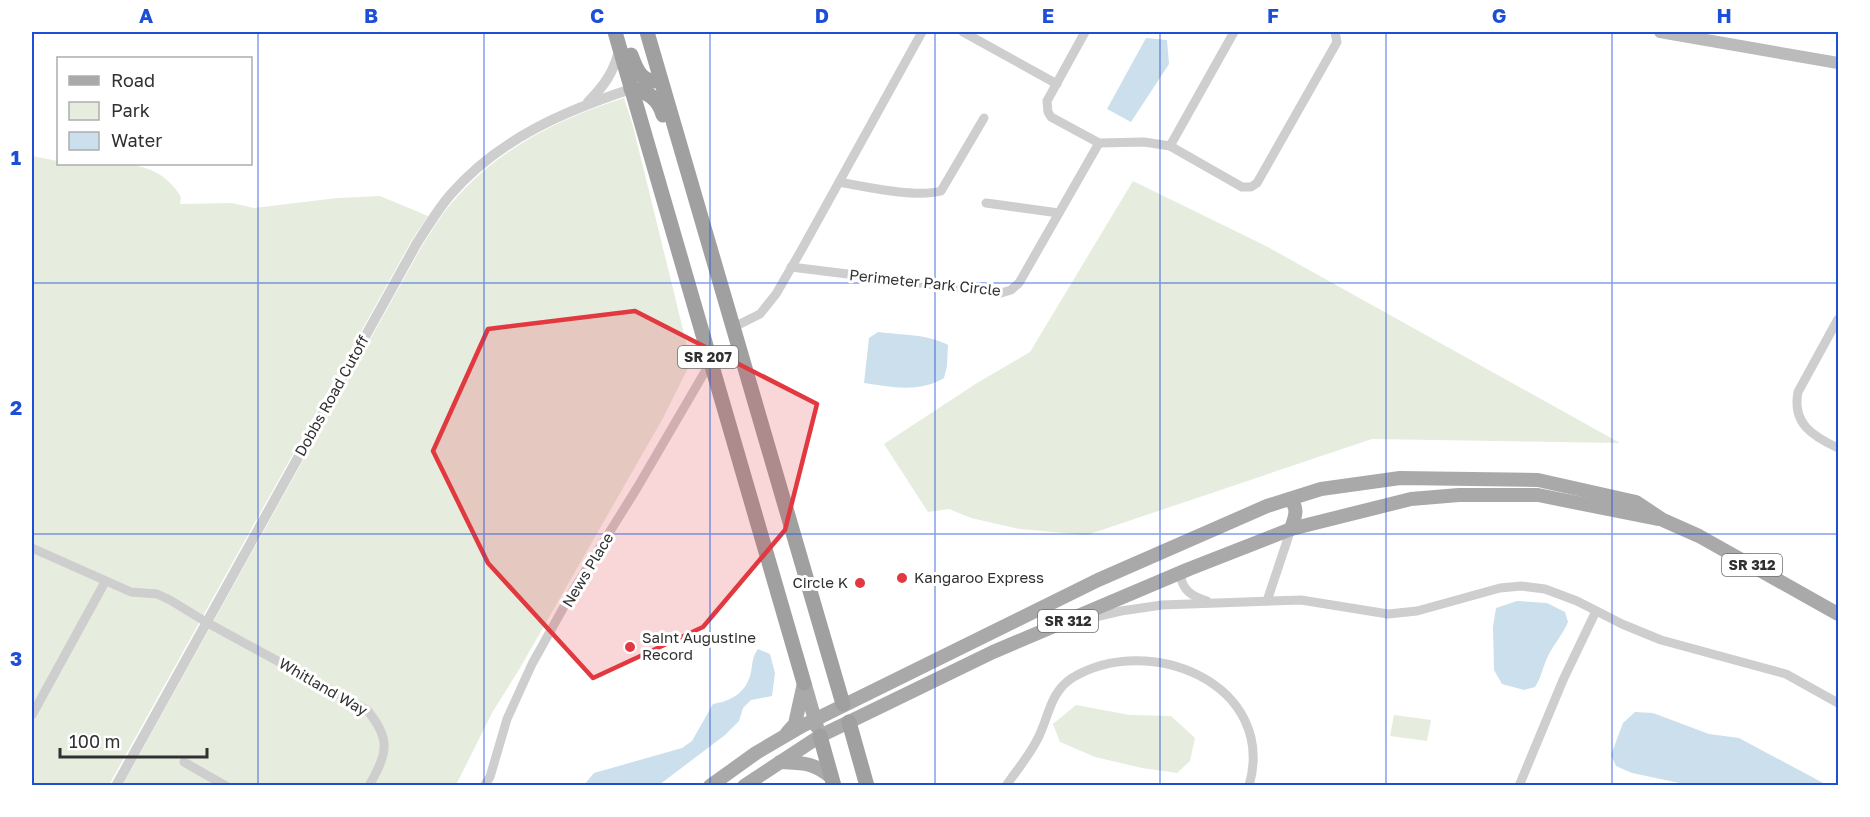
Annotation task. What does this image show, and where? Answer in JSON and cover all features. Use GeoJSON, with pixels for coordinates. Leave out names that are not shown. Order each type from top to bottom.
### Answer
{"type":"FeatureCollection","features":[{"type":"Feature","properties":{"kind":"highway","name":"SR 207"},"geometry":{"type":"LineString","coordinates":[[647,32],[843,704]]}},
{"type":"Feature","properties":{"kind":"highway","name":"SR 207"},"geometry":{"type":"LineString","coordinates":[[617,39],[804,682]]}},
{"type":"Feature","properties":{"kind":"highway"},"geometry":{"type":"LineString","coordinates":[[617,39],[630,53],[641,76],[650,81],[660,80]]}},
{"type":"Feature","properties":{"kind":"highway"},"geometry":{"type":"LineString","coordinates":[[632,89],[643,91],[658,103],[667,129],[678,140]]}},
{"type":"Feature","properties":{"kind":"highway","name":"SR 207"},"geometry":{"type":"LineString","coordinates":[[849,722],[867,786]]}},
{"type":"Feature","properties":{"kind":"highway","name":"SR 207"},"geometry":{"type":"LineString","coordinates":[[820,736],[833,782]]}},
{"type":"Feature","properties":{"kind":"main road"},"geometry":{"type":"LineString","coordinates":[[1660,32],[1839,63]]}},
{"type":"Feature","properties":{"kind":"main road","name":"SR 312"},"geometry":{"type":"LineString","coordinates":[[710,786],[756,753],[843,704],[1098,580],[1267,506],[1322,489],[1400,478],[1538,480],[1635,502],[1664,520],[1709,541],[1839,614]]}},
{"type":"Feature","properties":{"kind":"main road","name":"SR 312"},"geometry":{"type":"LineString","coordinates":[[744,786],[820,736],[993,652],[1291,529],[1411,499],[1460,495],[1538,495],[1664,520]]}},
{"type":"Feature","properties":{"kind":"main road"},"geometry":{"type":"LineString","coordinates":[[1290,499],[1296,505],[1297,512],[1291,529]]}},
{"type":"Feature","properties":{"kind":"main road"},"geometry":{"type":"LineString","coordinates":[[784,736],[795,724],[804,682]]}},
{"type":"Feature","properties":{"kind":"main road","name":"SR 207"},"geometry":{"type":"LineString","coordinates":[[804,682],[820,736]]}},
{"type":"Feature","properties":{"kind":"main road","name":"SR 207"},"geometry":{"type":"LineString","coordinates":[[843,704],[849,722]]}},
{"type":"Feature","properties":{"kind":"main road"},"geometry":{"type":"LineString","coordinates":[[780,762],[812,764],[833,782]]}},
{"type":"Feature","properties":{"kind":"street"},"geometry":{"type":"LineString","coordinates":[[732,328],[746,322],[766,308],[922,32]]}},
{"type":"Feature","properties":{"kind":"street"},"geometry":{"type":"LineString","coordinates":[[963,32],[1057,84]]}},
{"type":"Feature","properties":{"kind":"street"},"geometry":{"type":"LineString","coordinates":[[1085,32],[1047,101],[1051,117],[1099,143],[1144,142],[1170,146],[1242,187],[1251,187],[1257,183],[1337,42],[1335,32]]}},
{"type":"Feature","properties":{"kind":"street"},"geometry":{"type":"LineString","coordinates":[[1170,146],[1234,32]]}},
{"type":"Feature","properties":{"kind":"street"},"geometry":{"type":"LineString","coordinates":[[585,105],[599,91],[615,67],[617,39]]}},
{"type":"Feature","properties":{"kind":"street","name":"Dobbs Road Cutoff"},"geometry":{"type":"LineString","coordinates":[[116,786],[417,243],[435,216],[452,194],[479,168],[535,127],[585,105],[632,89]]}},
{"type":"Feature","properties":{"kind":"street"},"geometry":{"type":"LineString","coordinates":[[839,182],[868,188],[930,194],[941,191],[984,118]]}},
{"type":"Feature","properties":{"kind":"street","name":"Perimeter Park Circle"},"geometry":{"type":"LineString","coordinates":[[791,267],[1001,293],[1011,290],[1019,283],[1099,143]]}},
{"type":"Feature","properties":{"kind":"street"},"geometry":{"type":"LineString","coordinates":[[986,203],[1059,213]]}},
{"type":"Feature","properties":{"kind":"street"},"geometry":{"type":"LineString","coordinates":[[1839,319],[1798,392],[1796,403],[1799,418],[1804,425],[1815,435],[1839,448]]}},
{"type":"Feature","properties":{"kind":"street","name":"News Place"},"geometry":{"type":"LineString","coordinates":[[484,786],[493,767],[507,719],[532,664],[571,594],[637,488],[710,363]]}},
{"type":"Feature","properties":{"kind":"street"},"geometry":{"type":"LineString","coordinates":[[1268,601],[1291,529]]}},
{"type":"Feature","properties":{"kind":"street","name":"Whitland Way"},"geometry":{"type":"LineString","coordinates":[[32,548],[131,592],[157,594],[170,600],[367,710],[379,724],[384,738],[384,752],[369,786]]}},
{"type":"Feature","properties":{"kind":"street"},"geometry":{"type":"LineString","coordinates":[[1180,573],[1181,582],[1192,596],[1215,603]]}},
{"type":"Feature","properties":{"kind":"street"},"geometry":{"type":"LineString","coordinates":[[32,715],[105,582]]}},
{"type":"Feature","properties":{"kind":"street"},"geometry":{"type":"LineString","coordinates":[[1054,626],[1121,611],[1162,605],[1268,601],[1301,600],[1388,614],[1417,611],[1500,588],[1521,586],[1545,589],[1577,601],[1622,624],[1661,640],[1786,674],[1839,703]]}},
{"type":"Feature","properties":{"kind":"street"},"geometry":{"type":"LineString","coordinates":[[1519,786],[1563,680],[1596,611]]}},
{"type":"Feature","properties":{"kind":"street"},"geometry":{"type":"LineString","coordinates":[[1006,786],[1037,742],[1053,699],[1065,683],[1106,666],[1127,662],[1145,662],[1172,665],[1202,676],[1236,705],[1249,728],[1253,742],[1255,757],[1250,786]]}},
{"type":"Feature","properties":{"kind":"street"},"geometry":{"type":"LineString","coordinates":[[184,762],[226,786]]}},
{"type":"Feature","properties":{"kind":"highlighted area"},"geometry":{"type":"Polygon","coordinates":[[[635,311],[817,404],[785,530],[703,627],[593,678],[488,563],[433,451],[488,329],[635,311]]]}},
{"type":"Feature","properties":{"kind":"green space"},"geometry":{"type":"Polygon","coordinates":[[[624,98],[633,126],[691,362],[663,418],[492,713],[456,785],[122,786],[422,246],[443,214],[475,179],[513,149],[556,125],[624,98]]]}},
{"type":"Feature","properties":{"kind":"green space"},"geometry":{"type":"Polygon","coordinates":[[[32,156],[57,161],[57,165],[143,167],[157,173],[170,183],[181,197],[180,204],[232,203],[254,208],[337,198],[380,196],[428,216],[412,240],[109,785],[32,785],[32,156]]]}},
{"type":"Feature","properties":{"kind":"green space"},"geometry":{"type":"Polygon","coordinates":[[[1133,181],[1266,246],[1620,443],[1372,439],[1087,535],[1019,529],[971,518],[949,509],[928,512],[884,444],[977,383],[1030,352],[1133,181]]]}},
{"type":"Feature","properties":{"kind":"green space"},"geometry":{"type":"Polygon","coordinates":[[[1076,705],[1130,715],[1171,716],[1195,738],[1190,761],[1177,773],[1142,768],[1095,757],[1060,742],[1053,724],[1076,705]]]}},
{"type":"Feature","properties":{"kind":"green space"},"geometry":{"type":"Polygon","coordinates":[[[1394,715],[1431,720],[1427,741],[1390,736],[1394,715]]]}},
{"type":"Feature","properties":{"kind":"water"},"geometry":{"type":"Polygon","coordinates":[[[1146,38],[1167,40],[1169,64],[1131,122],[1107,109],[1146,38]]]}},
{"type":"Feature","properties":{"kind":"water"},"geometry":{"type":"Polygon","coordinates":[[[878,332],[923,337],[948,345],[944,378],[935,383],[915,387],[864,383],[869,338],[878,332]]]}},
{"type":"Feature","properties":{"kind":"water"},"geometry":{"type":"Polygon","coordinates":[[[1517,601],[1547,603],[1565,612],[1568,622],[1548,656],[1535,687],[1524,690],[1502,684],[1494,670],[1493,627],[1496,608],[1517,601]]]}},
{"type":"Feature","properties":{"kind":"water"},"geometry":{"type":"Polygon","coordinates":[[[758,649],[770,654],[775,673],[772,696],[751,700],[743,708],[739,721],[725,735],[659,785],[584,785],[594,773],[682,748],[692,741],[713,704],[732,698],[746,685],[758,649]]]}},
{"type":"Feature","properties":{"kind":"water"},"geometry":{"type":"Polygon","coordinates":[[[1635,712],[1653,713],[1709,734],[1739,738],[1827,785],[1689,785],[1632,773],[1616,766],[1611,755],[1623,723],[1635,712]]]}},
{"type":"Feature","properties":{"kind":"place","name":"Kangaroo Express"},"geometry":{"type":"Point","coordinates":[902,578]}},
{"type":"Feature","properties":{"kind":"place","name":"Circle K"},"geometry":{"type":"Point","coordinates":[860,583]}},
{"type":"Feature","properties":{"kind":"place","name":"Saint Augustine Record"},"geometry":{"type":"Point","coordinates":[630,647]}}]}
